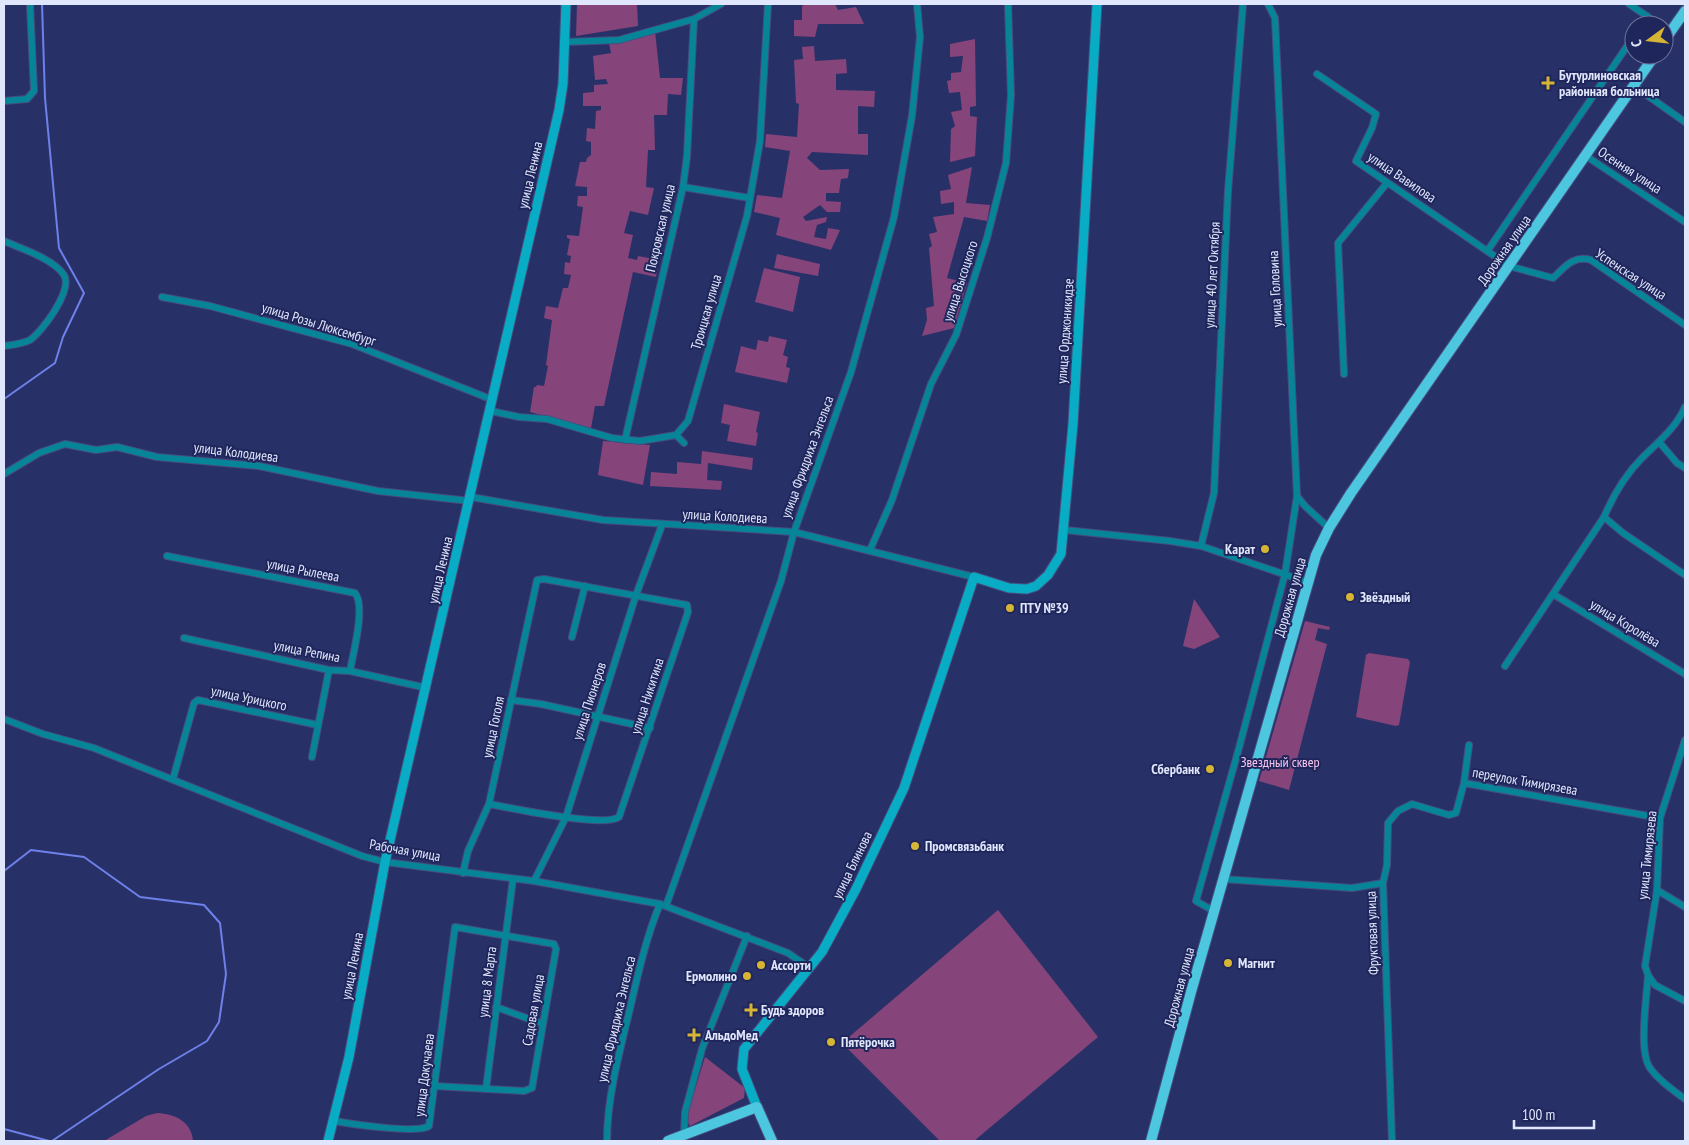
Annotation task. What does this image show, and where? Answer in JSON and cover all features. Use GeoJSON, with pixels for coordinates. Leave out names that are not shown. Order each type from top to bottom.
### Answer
{"type":"FeatureCollection","features":[{"type":"Feature","properties":{"kind":"main road","name":"улица Ленина"},"geometry":{"type":"LineString","coordinates":[[328,1141],[335,1121],[385,862],[471,499],[559,110],[565,42],[566,4]]}},
{"type":"Feature","properties":{"kind":"main road","name":"улица Орджоникидзе"},"geometry":{"type":"LineString","coordinates":[[974,577],[1018,589],[1036,586],[1055,566],[1061,554],[1065,530],[1083,266],[1097,4]]}},
{"type":"Feature","properties":{"kind":"main road"},"geometry":{"type":"LineString","coordinates":[[1674,24],[1684,15]]}},
{"type":"Feature","properties":{"kind":"main road","name":"Дорожная улица"},"geometry":{"type":"LineString","coordinates":[[1151,1141],[1307,582],[1329,528],[1648,65]]}},
{"type":"Feature","properties":{"kind":"main road","name":"улица Блинова"},"geometry":{"type":"LineString","coordinates":[[772,1141],[742,1069],[744,1049],[810,968],[835,930],[904,788],[974,577]]}},
{"type":"Feature","properties":{"kind":"main road"},"geometry":{"type":"LineString","coordinates":[[668,1141],[757,1107]]}},
{"type":"Feature","properties":{"kind":"street"},"geometry":{"type":"LineString","coordinates":[[4,101],[27,100],[34,91],[30,4]]}},
{"type":"Feature","properties":{"kind":"street"},"geometry":{"type":"LineString","coordinates":[[565,42],[619,40],[694,18],[721,4]]}},
{"type":"Feature","properties":{"kind":"street","name":"Троицкая улица"},"geometry":{"type":"LineString","coordinates":[[676,434],[688,420],[750,198],[760,141],[768,4]]}},
{"type":"Feature","properties":{"kind":"street","name":"улица Фридриха Энгельса"},"geometry":{"type":"LineString","coordinates":[[607,1141],[611,1097],[620,1050],[650,930],[663,905],[781,581],[794,532],[851,372],[894,217],[912,116],[920,37],[917,4]]}},
{"type":"Feature","properties":{"kind":"street","name":"улица Высоцкого"},"geometry":{"type":"LineString","coordinates":[[870,550],[892,500],[931,384],[956,335],[987,238],[1006,163],[1011,95],[1008,4]]}},
{"type":"Feature","properties":{"kind":"street","name":"улица 40 лет Октября"},"geometry":{"type":"LineString","coordinates":[[1201,546],[1214,493],[1228,191],[1243,4]]}},
{"type":"Feature","properties":{"kind":"street","name":"улица Головина"},"geometry":{"type":"LineString","coordinates":[[1214,911],[1196,901],[1285,574],[1297,496],[1275,18],[1268,4]]}},
{"type":"Feature","properties":{"kind":"street"},"geometry":{"type":"LineString","coordinates":[[1629,4],[1646,15]]}},
{"type":"Feature","properties":{"kind":"street","name":"Покровская улица"},"geometry":{"type":"LineString","coordinates":[[625,440],[683,187],[694,18]]}},
{"type":"Feature","properties":{"kind":"street"},"geometry":{"type":"LineString","coordinates":[[1488,250],[1624,51]]}},
{"type":"Feature","properties":{"kind":"street","name":"улица Вавилова"},"geometry":{"type":"LineString","coordinates":[[1317,74],[1376,114],[1372,128],[1356,161],[1509,266]]}},
{"type":"Feature","properties":{"kind":"street"},"geometry":{"type":"LineString","coordinates":[[1634,86],[1685,122]]}},
{"type":"Feature","properties":{"kind":"street","name":"Осенняя улица"},"geometry":{"type":"LineString","coordinates":[[1586,156],[1685,222]]}},
{"type":"Feature","properties":{"kind":"street"},"geometry":{"type":"LineString","coordinates":[[1344,374],[1338,243],[1387,183]]}},
{"type":"Feature","properties":{"kind":"street"},"geometry":{"type":"LineString","coordinates":[[683,187],[750,198]]}},
{"type":"Feature","properties":{"kind":"street"},"geometry":{"type":"LineString","coordinates":[[4,240],[33,253],[62,272],[67,284],[66,291],[59,303],[37,334],[30,340],[4,346]]}},
{"type":"Feature","properties":{"kind":"street","name":"Успенская улица"},"geometry":{"type":"LineString","coordinates":[[1509,266],[1553,278],[1572,261],[1580,257],[1591,260],[1685,325]]}},
{"type":"Feature","properties":{"kind":"street","name":"улица Розы Люксембург"},"geometry":{"type":"LineString","coordinates":[[162,297],[210,306],[352,344],[493,400]]}},
{"type":"Feature","properties":{"kind":"street"},"geometry":{"type":"LineString","coordinates":[[1505,666],[1604,517],[1612,498],[1642,458],[1660,443],[1685,407]]}},
{"type":"Feature","properties":{"kind":"street"},"geometry":{"type":"LineString","coordinates":[[491,411],[519,418],[547,419],[625,440],[640,441],[676,434],[684,443]]}},
{"type":"Feature","properties":{"kind":"street"},"geometry":{"type":"LineString","coordinates":[[1660,443],[1677,463],[1685,468]]}},
{"type":"Feature","properties":{"kind":"street","name":"улица Колодиева"},"geometry":{"type":"LineString","coordinates":[[4,474],[39,453],[65,444],[96,450],[117,447],[157,457],[259,466],[378,491],[471,499],[585,518],[662,525],[794,532],[974,577]]}},
{"type":"Feature","properties":{"kind":"street"},"geometry":{"type":"LineString","coordinates":[[1297,496],[1329,528]]}},
{"type":"Feature","properties":{"kind":"street"},"geometry":{"type":"LineString","coordinates":[[1604,517],[1685,575]]}},
{"type":"Feature","properties":{"kind":"street","name":"улица Пионеров"},"geometry":{"type":"LineString","coordinates":[[534,881],[566,817],[636,595],[662,525]]}},
{"type":"Feature","properties":{"kind":"street"},"geometry":{"type":"LineString","coordinates":[[1065,530],[1201,546],[1307,582]]}},
{"type":"Feature","properties":{"kind":"street","name":"улица Рылеева"},"geometry":{"type":"LineString","coordinates":[[167,556],[355,593],[358,598],[359,612],[350,672]]}},
{"type":"Feature","properties":{"kind":"street","name":"улица Никитина"},"geometry":{"type":"LineString","coordinates":[[489,804],[566,817],[607,821],[619,817],[689,609],[684,603],[542,578],[536,583]]}},
{"type":"Feature","properties":{"kind":"street","name":"улица Гоголя"},"geometry":{"type":"LineString","coordinates":[[463,873],[468,851],[489,804],[536,583]]}},
{"type":"Feature","properties":{"kind":"street"},"geometry":{"type":"LineString","coordinates":[[572,637],[585,586]]}},
{"type":"Feature","properties":{"kind":"street","name":"улица Королёва"},"geometry":{"type":"LineString","coordinates":[[1552,594],[1685,674]]}},
{"type":"Feature","properties":{"kind":"street","name":"улица Репина"},"geometry":{"type":"LineString","coordinates":[[184,638],[329,670],[350,672],[427,688]]}},
{"type":"Feature","properties":{"kind":"street"},"geometry":{"type":"LineString","coordinates":[[312,757],[329,670]]}},
{"type":"Feature","properties":{"kind":"street","name":"улица Урицкого"},"geometry":{"type":"LineString","coordinates":[[173,778],[194,703],[198,700],[318,725]]}},
{"type":"Feature","properties":{"kind":"street"},"geometry":{"type":"LineString","coordinates":[[511,700],[650,728]]}},
{"type":"Feature","properties":{"kind":"street","name":"Рабочая улица"},"geometry":{"type":"LineString","coordinates":[[4,719],[43,734],[94,748],[173,778],[362,856],[385,862],[534,881],[663,905],[788,953],[810,968]]}},
{"type":"Feature","properties":{"kind":"street","name":"улица Тимирязева"},"geometry":{"type":"LineString","coordinates":[[1685,740],[1660,818],[1657,890],[1645,966],[1648,975],[1644,1055],[1649,1067],[1661,1081],[1685,1099]]}},
{"type":"Feature","properties":{"kind":"street"},"geometry":{"type":"LineString","coordinates":[[1464,783],[1469,745]]}},
{"type":"Feature","properties":{"kind":"street","name":"переулок Тимирязева"},"geometry":{"type":"LineString","coordinates":[[1383,884],[1387,865],[1388,822],[1398,811],[1412,804],[1448,815],[1456,813],[1464,783],[1660,818]]}},
{"type":"Feature","properties":{"kind":"street","name":"улица 8 Марта"},"geometry":{"type":"LineString","coordinates":[[486,1089],[513,879]]}},
{"type":"Feature","properties":{"kind":"street","name":"Фруктовая улица"},"geometry":{"type":"LineString","coordinates":[[1223,879],[1352,888],[1383,884],[1392,1141]]}},
{"type":"Feature","properties":{"kind":"street"},"geometry":{"type":"LineString","coordinates":[[1657,890],[1685,907]]}},
{"type":"Feature","properties":{"kind":"street","name":"Садовая улица"},"geometry":{"type":"LineString","coordinates":[[435,1086],[524,1091],[532,1088],[555,946],[550,942],[459,927],[455,927],[453,932]]}},
{"type":"Feature","properties":{"kind":"street","name":"улица Докучаева"},"geometry":{"type":"LineString","coordinates":[[335,1121],[353,1124],[427,1128],[431,1123],[453,932]]}},
{"type":"Feature","properties":{"kind":"street"},"geometry":{"type":"LineString","coordinates":[[684,1135],[686,1108],[702,1049],[747,936]]}},
{"type":"Feature","properties":{"kind":"street"},"geometry":{"type":"LineString","coordinates":[[1648,975],[1655,985],[1685,1001]]}},
{"type":"Feature","properties":{"kind":"street"},"geometry":{"type":"LineString","coordinates":[[496,1007],[543,1024]]}},
{"type":"Feature","properties":{"kind":"green space"},"geometry":{"type":"Polygon","coordinates":[[[577,4],[637,4],[638,26],[576,36],[577,4]]]}},
{"type":"Feature","properties":{"kind":"green space"},"geometry":{"type":"Polygon","coordinates":[[[805,4],[835,4],[838,10],[856,7],[864,24],[818,24],[815,37],[794,36],[794,20],[802,20],[802,6],[805,4]]]}},
{"type":"Feature","properties":{"kind":"green space"},"geometry":{"type":"Polygon","coordinates":[[[655,31],[660,78],[683,78],[681,95],[668,94],[667,115],[654,115],[655,150],[648,150],[646,187],[654,188],[648,215],[630,211],[624,233],[633,235],[628,258],[637,260],[638,256],[659,260],[656,277],[633,272],[604,406],[595,406],[591,428],[530,412],[534,387],[537,385],[544,386],[548,366],[546,365],[552,320],[544,318],[546,306],[558,308],[563,288],[568,288],[571,275],[564,274],[565,262],[570,263],[571,256],[567,255],[570,239],[567,238],[567,235],[579,236],[583,207],[577,206],[578,196],[587,196],[587,187],[575,186],[580,162],[586,162],[587,158],[591,155],[591,142],[586,141],[587,128],[595,129],[596,111],[601,110],[601,106],[583,106],[583,93],[594,92],[594,85],[608,84],[606,79],[595,80],[593,56],[611,53],[608,38],[655,31]]]}},
{"type":"Feature","properties":{"kind":"green space"},"geometry":{"type":"Polygon","coordinates":[[[975,39],[976,106],[970,107],[970,116],[977,117],[975,156],[950,162],[951,129],[955,126],[951,112],[962,110],[960,92],[949,93],[947,81],[951,80],[951,73],[961,72],[963,56],[950,57],[950,44],[975,39]]]}},
{"type":"Feature","properties":{"kind":"green space"},"geometry":{"type":"Polygon","coordinates":[[[814,46],[815,61],[846,59],[847,73],[836,74],[836,90],[875,91],[874,107],[858,106],[858,134],[868,134],[868,155],[812,152],[807,158],[820,170],[849,169],[848,178],[841,179],[839,193],[826,193],[826,201],[841,202],[840,212],[827,212],[820,205],[803,217],[806,221],[827,217],[826,222],[817,225],[814,237],[826,239],[828,228],[840,230],[831,250],[776,235],[780,218],[754,212],[757,195],[782,198],[790,151],[765,147],[766,134],[797,137],[799,104],[796,103],[794,60],[803,59],[802,47],[814,46]]]}},
{"type":"Feature","properties":{"kind":"green space"},"geometry":{"type":"Polygon","coordinates":[[[972,167],[966,203],[990,205],[987,221],[964,217],[947,278],[967,283],[954,328],[922,336],[927,320],[926,308],[934,306],[929,248],[932,246],[929,234],[937,232],[933,217],[954,214],[954,202],[941,204],[940,191],[951,189],[948,175],[972,167]]]}},
{"type":"Feature","properties":{"kind":"green space"},"geometry":{"type":"Polygon","coordinates":[[[777,254],[820,264],[818,276],[774,268],[777,254]]]}},
{"type":"Feature","properties":{"kind":"green space"},"geometry":{"type":"Polygon","coordinates":[[[764,268],[800,277],[793,312],[755,302],[764,268]]]}},
{"type":"Feature","properties":{"kind":"green space"},"geometry":{"type":"Polygon","coordinates":[[[769,336],[787,340],[783,355],[788,357],[786,367],[790,368],[787,383],[735,372],[741,346],[756,350],[758,340],[768,342],[769,336]]]}},
{"type":"Feature","properties":{"kind":"green space"},"geometry":{"type":"Polygon","coordinates":[[[724,404],[760,412],[756,432],[758,433],[756,446],[727,441],[730,425],[721,423],[724,404]]]}},
{"type":"Feature","properties":{"kind":"green space"},"geometry":{"type":"Polygon","coordinates":[[[603,441],[650,445],[643,485],[598,475],[603,441]]]}},
{"type":"Feature","properties":{"kind":"green space"},"geometry":{"type":"Polygon","coordinates":[[[702,451],[753,458],[752,470],[708,463],[707,480],[722,481],[721,490],[650,486],[651,472],[677,474],[677,462],[701,464],[702,451]]]}},
{"type":"Feature","properties":{"kind":"green space"},"geometry":{"type":"Polygon","coordinates":[[[1194,599],[1220,637],[1194,649],[1183,646],[1194,599]]]}},
{"type":"Feature","properties":{"kind":"green space","name":"Звездный сквер"},"geometry":{"type":"Polygon","coordinates":[[[1305,621],[1330,627],[1329,630],[1318,628],[1315,640],[1327,644],[1289,790],[1259,781],[1305,621]]]}},
{"type":"Feature","properties":{"kind":"green space"},"geometry":{"type":"Polygon","coordinates":[[[1369,653],[1408,659],[1410,662],[1399,725],[1396,726],[1356,717],[1366,655],[1369,653]]]}},
{"type":"Feature","properties":{"kind":"green space"},"geometry":{"type":"Polygon","coordinates":[[[998,910],[1098,1037],[974,1141],[940,1141],[842,1043],[998,910]]]}},
{"type":"Feature","properties":{"kind":"green space"},"geometry":{"type":"Polygon","coordinates":[[[705,1057],[745,1088],[744,1098],[690,1126],[686,1119],[705,1057]]]}},
{"type":"Feature","properties":{"kind":"green space"},"geometry":{"type":"Polygon","coordinates":[[[157,1113],[170,1115],[181,1120],[189,1128],[193,1141],[104,1141],[146,1116],[157,1113]]]}},
{"type":"Feature","properties":{"kind":"waterway"},"geometry":{"type":"LineString","coordinates":[[4,399],[55,363],[63,337],[84,293],[59,248],[45,98],[42,4]]}},
{"type":"Feature","properties":{"kind":"waterway"},"geometry":{"type":"LineString","coordinates":[[4,871],[31,850],[84,857],[140,897],[204,905],[220,923],[226,974],[219,1022],[207,1041],[159,1069],[52,1141]]}},
{"type":"Feature","properties":{"kind":"waterway"},"geometry":{"type":"LineString","coordinates":[[4,1129],[49,1141]]}},
{"type":"Feature","properties":{"kind":"place","name":"Бутурлиновская районная больница"},"geometry":{"type":"Point","coordinates":[1548,83]}},
{"type":"Feature","properties":{"kind":"place","name":"Карат"},"geometry":{"type":"Point","coordinates":[1265,549]}},
{"type":"Feature","properties":{"kind":"place","name":"Звёздный"},"geometry":{"type":"Point","coordinates":[1350,597]}},
{"type":"Feature","properties":{"kind":"place","name":"ПТУ №39"},"geometry":{"type":"Point","coordinates":[1010,608]}},
{"type":"Feature","properties":{"kind":"place","name":"Сбербанк"},"geometry":{"type":"Point","coordinates":[1210,769]}},
{"type":"Feature","properties":{"kind":"place","name":"Промсвязьбанк"},"geometry":{"type":"Point","coordinates":[915,846]}},
{"type":"Feature","properties":{"kind":"place","name":"Магнит"},"geometry":{"type":"Point","coordinates":[1228,963]}},
{"type":"Feature","properties":{"kind":"place","name":"Ассорти"},"geometry":{"type":"Point","coordinates":[761,965]}},
{"type":"Feature","properties":{"kind":"place","name":"Ермолино"},"geometry":{"type":"Point","coordinates":[747,976]}},
{"type":"Feature","properties":{"kind":"place","name":"Будь здоров"},"geometry":{"type":"Point","coordinates":[751,1010]}},
{"type":"Feature","properties":{"kind":"place","name":"АльдоМед"},"geometry":{"type":"Point","coordinates":[694,1035]}},
{"type":"Feature","properties":{"kind":"place","name":"Пятёрочка"},"geometry":{"type":"Point","coordinates":[831,1042]}}]}
